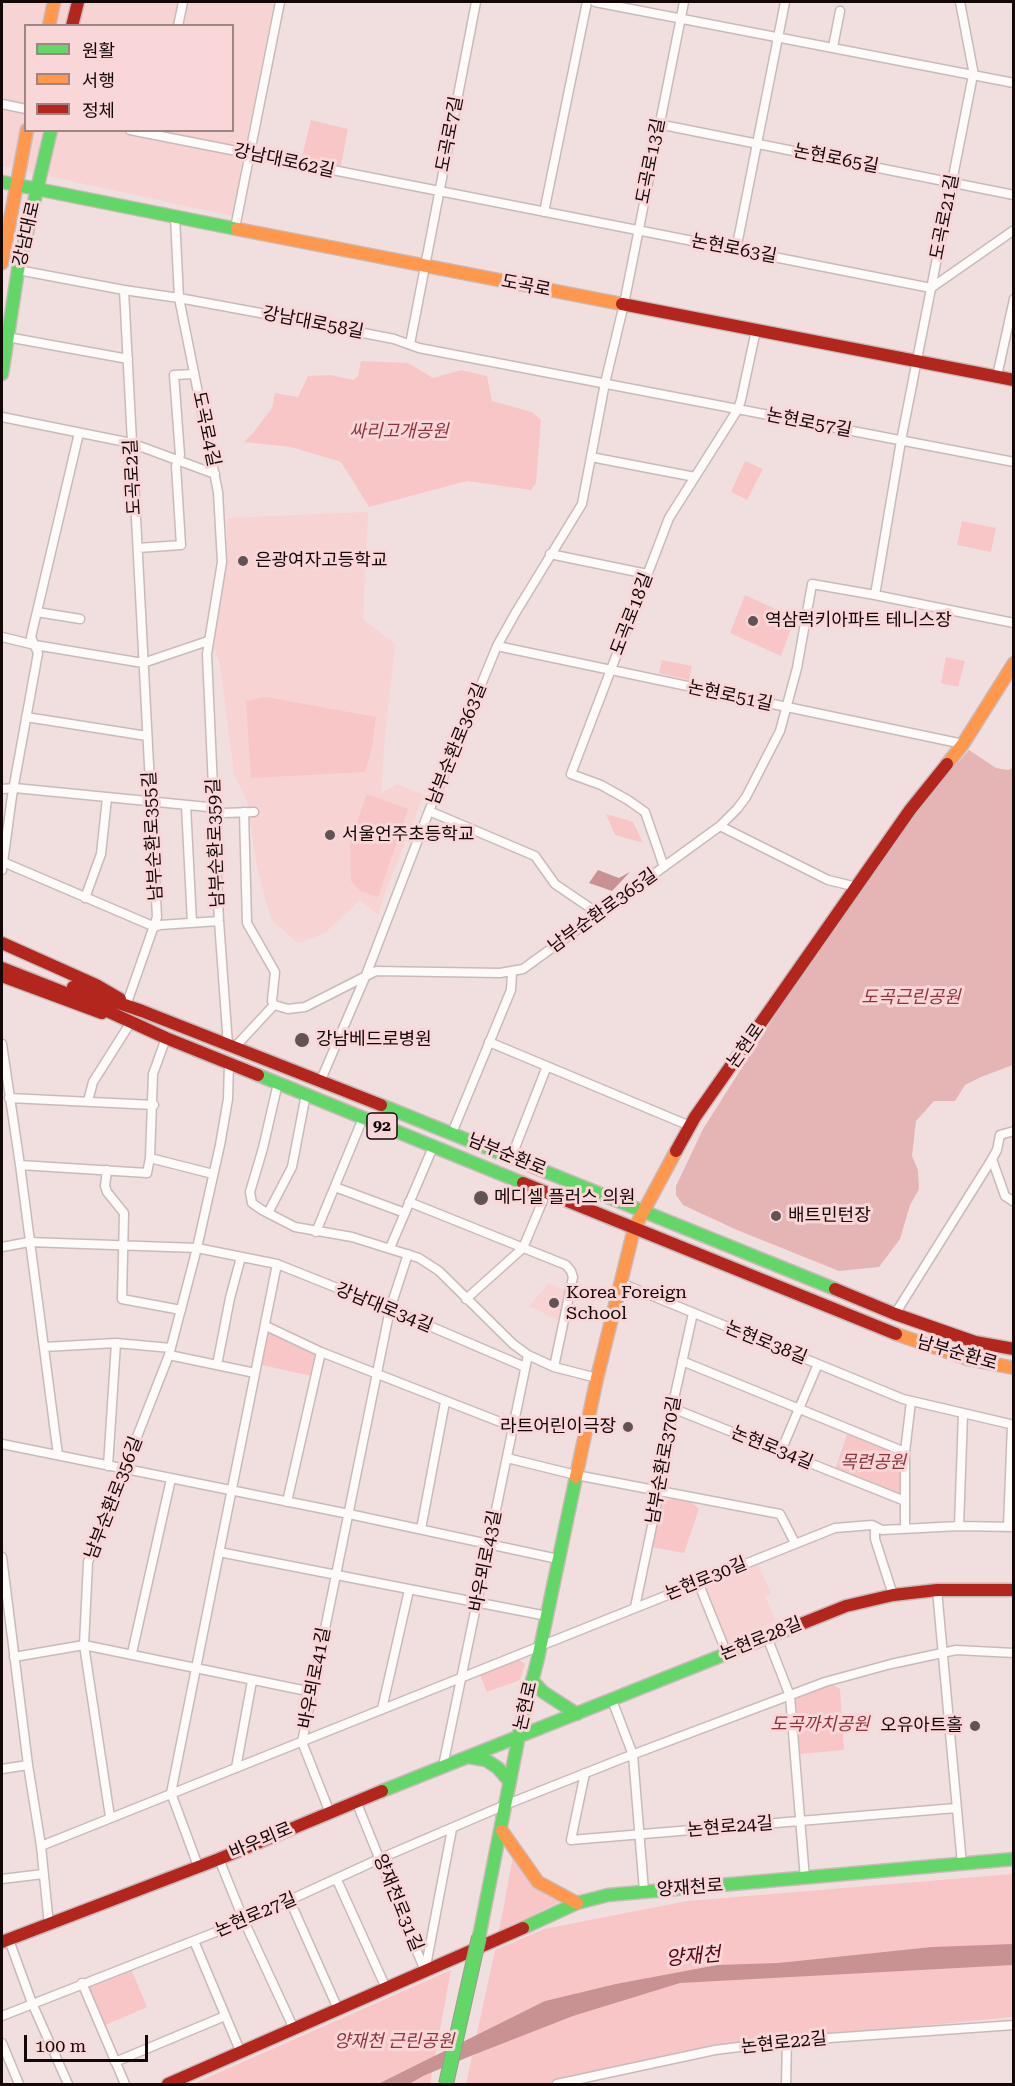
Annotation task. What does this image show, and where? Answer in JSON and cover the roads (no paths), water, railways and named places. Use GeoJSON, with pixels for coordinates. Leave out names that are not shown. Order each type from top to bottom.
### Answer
{"type":"FeatureCollection","features":[{"type":"Feature","properties":{"kind":"main road"},"geometry":{"type":"LineString","coordinates":[[49,24],[54,2]]}},
{"type":"Feature","properties":{"kind":"main road"},"geometry":{"type":"LineString","coordinates":[[72,24],[78,2]]}},
{"type":"Feature","properties":{"kind":"main road","name":"강남대로"},"geometry":{"type":"LineString","coordinates":[[2,263],[9,216],[27,132]]}},
{"type":"Feature","properties":{"kind":"main road","name":"강남대로"},"geometry":{"type":"LineString","coordinates":[[2,374],[18,270],[51,132]]}},
{"type":"Feature","properties":{"kind":"main road","name":"도곡로"},"geometry":{"type":"LineString","coordinates":[[2,182],[1014,380]]}},
{"type":"Feature","properties":{"kind":"main road","name":"논현로"},"geometry":{"type":"LineString","coordinates":[[446,2085],[597,1378],[634,1229],[690,1126],[910,810],[963,744],[1014,663]]}},
{"type":"Feature","properties":{"kind":"main road"},"geometry":{"type":"LineString","coordinates":[[2,943],[96,985],[142,1011]]}},
{"type":"Feature","properties":{"kind":"main road","name":"남부순환로"},"geometry":{"type":"LineString","coordinates":[[2,958],[453,1133],[895,1314],[975,1342],[1014,1349]]}},
{"type":"Feature","properties":{"kind":"main road","name":"남부순환로"},"geometry":{"type":"LineString","coordinates":[[2,968],[81,999],[166,1038],[918,1343],[968,1359],[1014,1368]]}},
{"type":"Feature","properties":{"kind":"main road"},"geometry":{"type":"LineString","coordinates":[[2,976],[82,1008],[131,1022]]}},
{"type":"Feature","properties":{"kind":"main road","name":"논현로28길"},"geometry":{"type":"LineString","coordinates":[[519,1737],[691,1666],[727,1654],[846,1606],[893,1595],[937,1590],[1014,1590]]}},
{"type":"Feature","properties":{"kind":"main road"},"geometry":{"type":"LineString","coordinates":[[532,1680],[543,1692],[577,1714]]}},
{"type":"Feature","properties":{"kind":"main road","name":"바우뫼로"},"geometry":{"type":"LineString","coordinates":[[5,1941],[219,1859],[519,1737]]}},
{"type":"Feature","properties":{"kind":"main road"},"geometry":{"type":"LineString","coordinates":[[468,1757],[486,1760],[498,1768],[510,1782]]}},
{"type":"Feature","properties":{"kind":"main road"},"geometry":{"type":"LineString","coordinates":[[502,1831],[538,1882],[550,1891],[577,1903]]}},
{"type":"Feature","properties":{"kind":"main road","name":"양재천로"},"geometry":{"type":"LineString","coordinates":[[168,2085],[577,1903],[608,1894],[805,1879],[1014,1859]]}},
{"type":"Feature","properties":{"kind":"street"},"geometry":{"type":"LineString","coordinates":[[178,24],[183,2]]}},
{"type":"Feature","properties":{"kind":"street"},"geometry":{"type":"LineString","coordinates":[[235,228],[280,2]]}},
{"type":"Feature","properties":{"kind":"street","name":"도곡로7길"},"geometry":{"type":"LineString","coordinates":[[410,344],[476,2]]}},
{"type":"Feature","properties":{"kind":"street"},"geometry":{"type":"LineString","coordinates":[[544,212],[587,2]]}},
{"type":"Feature","properties":{"kind":"street"},"geometry":{"type":"LineString","coordinates":[[595,2],[1014,83]]}},
{"type":"Feature","properties":{"kind":"street","name":"도곡로13길"},"geometry":{"type":"LineString","coordinates":[[591,457],[684,2]]}},
{"type":"Feature","properties":{"kind":"street"},"geometry":{"type":"LineString","coordinates":[[736,250],[785,2]]}},
{"type":"Feature","properties":{"kind":"street"},"geometry":{"type":"LineString","coordinates":[[960,2],[974,75]]}},
{"type":"Feature","properties":{"kind":"street"},"geometry":{"type":"LineString","coordinates":[[833,47],[840,11]]}},
{"type":"Feature","properties":{"kind":"street","name":"도곡로21길"},"geometry":{"type":"LineString","coordinates":[[874,595],[901,441],[974,75]]}},
{"type":"Feature","properties":{"kind":"street"},"geometry":{"type":"LineString","coordinates":[[2,104],[24,109]]}},
{"type":"Feature","properties":{"kind":"street","name":"논현로65길"},"geometry":{"type":"LineString","coordinates":[[658,124],[1014,195]]}},
{"type":"Feature","properties":{"kind":"street","name":"강남대로62길"},"geometry":{"type":"LineString","coordinates":[[151,132],[172,134],[250,153],[438,191]]}},
{"type":"Feature","properties":{"kind":"street","name":"논현로63길"},"geometry":{"type":"LineString","coordinates":[[438,191],[931,288]]}},
{"type":"Feature","properties":{"kind":"street","name":"도곡로4길"},"geometry":{"type":"LineString","coordinates":[[176,217],[179,297],[218,492],[222,562],[208,642]]}},
{"type":"Feature","properties":{"kind":"street"},"geometry":{"type":"LineString","coordinates":[[931,288],[1014,230]]}},
{"type":"Feature","properties":{"kind":"street","name":"강남대로58길"},"geometry":{"type":"LineString","coordinates":[[18,270],[124,290],[179,297],[410,344],[419,348],[605,383]]}},
{"type":"Feature","properties":{"kind":"street","name":"도곡로2길"},"geometry":{"type":"LineString","coordinates":[[124,290],[143,663]]}},
{"type":"Feature","properties":{"kind":"street"},"geometry":{"type":"LineString","coordinates":[[997,376],[1014,299]]}},
{"type":"Feature","properties":{"kind":"street","name":"도곡로18길"},"geometry":{"type":"LineString","coordinates":[[664,867],[645,812],[601,785],[571,774],[669,518],[738,410],[756,330]]}},
{"type":"Feature","properties":{"kind":"street"},"geometry":{"type":"LineString","coordinates":[[7,337],[128,359]]}},
{"type":"Feature","properties":{"kind":"street"},"geometry":{"type":"LineString","coordinates":[[138,548],[180,545],[176,466],[180,455],[174,375],[194,374]]}},
{"type":"Feature","properties":{"kind":"street","name":"논현로57길"},"geometry":{"type":"LineString","coordinates":[[605,383],[1014,462]]}},
{"type":"Feature","properties":{"kind":"street"},"geometry":{"type":"LineString","coordinates":[[2,417],[131,443],[215,474]]}},
{"type":"Feature","properties":{"kind":"street"},"geometry":{"type":"LineString","coordinates":[[80,433],[31,637],[38,653],[2,866],[85,897],[155,927],[219,921]]}},
{"type":"Feature","properties":{"kind":"street"},"geometry":{"type":"LineString","coordinates":[[591,457],[695,477]]}},
{"type":"Feature","properties":{"kind":"street","name":"남부순환로363길"},"geometry":{"type":"LineString","coordinates":[[320,1082],[366,975],[429,811],[497,646],[582,504],[591,457]]}},
{"type":"Feature","properties":{"kind":"street"},"geometry":{"type":"LineString","coordinates":[[550,554],[647,574]]}},
{"type":"Feature","properties":{"kind":"street","name":"남부순환로365길"},"geometry":{"type":"LineString","coordinates":[[512,972],[523,969],[720,826],[746,797],[780,731],[797,668],[813,584],[874,595]]}},
{"type":"Feature","properties":{"kind":"street"},"geometry":{"type":"LineString","coordinates":[[874,595],[1014,623]]}},
{"type":"Feature","properties":{"kind":"street"},"geometry":{"type":"LineString","coordinates":[[37,612],[80,619]]}},
{"type":"Feature","properties":{"kind":"street"},"geometry":{"type":"LineString","coordinates":[[2,637],[35,645],[143,663],[208,642]]}},
{"type":"Feature","properties":{"kind":"street","name":"남부순환로359길"},"geometry":{"type":"LineString","coordinates":[[208,642],[219,921],[231,1046]]}},
{"type":"Feature","properties":{"kind":"street","name":"논현로51길"},"geometry":{"type":"LineString","coordinates":[[497,646],[963,744]]}},
{"type":"Feature","properties":{"kind":"street","name":"남부순환로355길"},"geometry":{"type":"LineString","coordinates":[[127,1003],[158,916],[143,663]]}},
{"type":"Feature","properties":{"kind":"street"},"geometry":{"type":"LineString","coordinates":[[26,717],[147,736]]}},
{"type":"Feature","properties":{"kind":"street"},"geometry":{"type":"LineString","coordinates":[[2,789],[15,788],[186,805],[215,809],[223,813],[249,812],[247,923],[275,972],[272,1000],[274,1005]]}},
{"type":"Feature","properties":{"kind":"street"},"geometry":{"type":"LineString","coordinates":[[85,897],[101,854],[107,798]]}},
{"type":"Feature","properties":{"kind":"street"},"geometry":{"type":"LineString","coordinates":[[186,805],[192,923]]}},
{"type":"Feature","properties":{"kind":"street"},"geometry":{"type":"LineString","coordinates":[[429,811],[535,856],[555,884],[599,914]]}},
{"type":"Feature","properties":{"kind":"street"},"geometry":{"type":"LineString","coordinates":[[720,826],[828,880],[857,887]]}},
{"type":"Feature","properties":{"kind":"street"},"geometry":{"type":"LineString","coordinates":[[274,1005],[288,1009],[305,1007],[375,971],[512,972],[511,990],[453,1133]]}},
{"type":"Feature","properties":{"kind":"street"},"geometry":{"type":"LineString","coordinates":[[231,1046],[274,1005]]}},
{"type":"Feature","properties":{"kind":"street"},"geometry":{"type":"LineString","coordinates":[[88,1101],[93,1082],[131,1022]]}},
{"type":"Feature","properties":{"kind":"street"},"geometry":{"type":"LineString","coordinates":[[20,1166],[147,1173],[154,1105],[153,1074],[166,1038]]}},
{"type":"Feature","properties":{"kind":"street"},"geometry":{"type":"LineString","coordinates":[[489,1042],[690,1126]]}},
{"type":"Feature","properties":{"kind":"street"},"geometry":{"type":"LineString","coordinates":[[2,1044],[4,1073],[20,1166],[58,1455]]}},
{"type":"Feature","properties":{"kind":"street","name":"남부순환로356길"},"geometry":{"type":"LineString","coordinates":[[110,1817],[84,1645],[88,1562],[170,1352],[197,1248],[213,1174],[228,1098],[229,1063]]}},
{"type":"Feature","properties":{"kind":"street"},"geometry":{"type":"LineString","coordinates":[[511,1158],[547,1066]]}},
{"type":"Feature","properties":{"kind":"street"},"geometry":{"type":"LineString","coordinates":[[278,1083],[250,1192],[252,1203],[296,1227],[352,1236],[420,1258],[439,1271],[513,1344],[528,1355],[554,1367],[597,1378]]}},
{"type":"Feature","properties":{"kind":"street"},"geometry":{"type":"LineString","coordinates":[[268,1213],[292,1167],[306,1094]]}},
{"type":"Feature","properties":{"kind":"street"},"geometry":{"type":"LineString","coordinates":[[9,1098],[154,1105]]}},
{"type":"Feature","properties":{"kind":"street"},"geometry":{"type":"LineString","coordinates":[[316,1232],[363,1118]]}},
{"type":"Feature","properties":{"kind":"street"},"geometry":{"type":"LineString","coordinates":[[895,1314],[992,1159],[997,1150],[999,1135],[1014,1131]]}},
{"type":"Feature","properties":{"kind":"street"},"geometry":{"type":"LineString","coordinates":[[390,1248],[433,1147]]}},
{"type":"Feature","properties":{"kind":"street"},"geometry":{"type":"LineString","coordinates":[[150,1158],[213,1174]]}},
{"type":"Feature","properties":{"kind":"street"},"geometry":{"type":"LineString","coordinates":[[992,1159],[1005,1196],[1014,1202]]}},
{"type":"Feature","properties":{"kind":"street"},"geometry":{"type":"LineString","coordinates":[[107,1170],[105,1186],[107,1192],[124,1213],[122,1299],[181,1310]]}},
{"type":"Feature","properties":{"kind":"street"},"geometry":{"type":"LineString","coordinates":[[335,1187],[405,1213]]}},
{"type":"Feature","properties":{"kind":"street"},"geometry":{"type":"LineString","coordinates":[[466,1299],[524,1248],[546,1193]]}},
{"type":"Feature","properties":{"kind":"street"},"geometry":{"type":"LineString","coordinates":[[409,1202],[566,1265],[573,1277],[554,1367]]}},
{"type":"Feature","properties":{"kind":"street","name":"강남대로34길"},"geometry":{"type":"LineString","coordinates":[[2,1247],[29,1242],[197,1248],[277,1264],[525,1367]]}},
{"type":"Feature","properties":{"kind":"street","name":"바우뫼로41길"},"geometry":{"type":"LineString","coordinates":[[330,1813],[302,1742],[390,1309],[408,1254]]}},
{"type":"Feature","properties":{"kind":"street"},"geometry":{"type":"LineString","coordinates":[[217,1365],[230,1298],[241,1257]]}},
{"type":"Feature","properties":{"kind":"street"},"geometry":{"type":"LineString","coordinates":[[198,1866],[171,1793],[277,1264]]}},
{"type":"Feature","properties":{"kind":"street","name":"논현로38길"},"geometry":{"type":"LineString","coordinates":[[621,1283],[911,1401],[1013,1425],[1011,1527]]}},
{"type":"Feature","properties":{"kind":"street","name":"남부순환로370길"},"geometry":{"type":"LineString","coordinates":[[635,1607],[671,1431],[672,1408],[693,1313]]}},
{"type":"Feature","properties":{"kind":"street"},"geometry":{"type":"LineString","coordinates":[[266,1326],[321,1352],[513,1427]]}},
{"type":"Feature","properties":{"kind":"street"},"geometry":{"type":"LineString","coordinates":[[44,1347],[116,1343],[170,1352],[255,1373]]}},
{"type":"Feature","properties":{"kind":"street"},"geometry":{"type":"LineString","coordinates":[[108,1466],[116,1343]]}},
{"type":"Feature","properties":{"kind":"street"},"geometry":{"type":"LineString","coordinates":[[287,1502],[321,1352]]}},
{"type":"Feature","properties":{"kind":"street","name":"바우뫼로43길"},"geometry":{"type":"LineString","coordinates":[[443,1766],[528,1355]]}},
{"type":"Feature","properties":{"kind":"street"},"geometry":{"type":"LineString","coordinates":[[682,1361],[905,1452]]}},
{"type":"Feature","properties":{"kind":"street"},"geometry":{"type":"LineString","coordinates":[[781,1451],[818,1364]]}},
{"type":"Feature","properties":{"kind":"street"},"geometry":{"type":"LineString","coordinates":[[905,1528],[905,1452],[911,1401]]}},
{"type":"Feature","properties":{"kind":"street"},"geometry":{"type":"LineString","coordinates":[[421,1529],[445,1402]]}},
{"type":"Feature","properties":{"kind":"street","name":"논현로34길"},"geometry":{"type":"LineString","coordinates":[[672,1408],[905,1501]]}},
{"type":"Feature","properties":{"kind":"street"},"geometry":{"type":"LineString","coordinates":[[959,1526],[963,1414]]}},
{"type":"Feature","properties":{"kind":"street"},"geometry":{"type":"LineString","coordinates":[[2,1444],[558,1559]]}},
{"type":"Feature","properties":{"kind":"street"},"geometry":{"type":"LineString","coordinates":[[507,1458],[576,1474],[780,1514],[795,1543]]}},
{"type":"Feature","properties":{"kind":"street"},"geometry":{"type":"LineString","coordinates":[[132,1653],[171,1479]]}},
{"type":"Feature","properties":{"kind":"street","name":"논현로30길"},"geometry":{"type":"LineString","coordinates":[[41,1846],[835,1528],[872,1525],[882,1530],[959,1526],[1011,1527]]}},
{"type":"Feature","properties":{"kind":"street"},"geometry":{"type":"LineString","coordinates":[[875,1528],[875,1539],[893,1595]]}},
{"type":"Feature","properties":{"kind":"street"},"geometry":{"type":"LineString","coordinates":[[219,1552],[547,1616]]}},
{"type":"Feature","properties":{"kind":"street"},"geometry":{"type":"LineString","coordinates":[[2,1557],[28,1765],[41,1846],[49,1925]]}},
{"type":"Feature","properties":{"kind":"street"},"geometry":{"type":"LineString","coordinates":[[698,1582],[727,1654]]}},
{"type":"Feature","properties":{"kind":"street"},"geometry":{"type":"LineString","coordinates":[[382,1709],[409,1590]]}},
{"type":"Feature","properties":{"kind":"street"},"geometry":{"type":"LineString","coordinates":[[937,1590],[962,1864]]}},
{"type":"Feature","properties":{"kind":"street"},"geometry":{"type":"LineString","coordinates":[[767,1637],[790,1696],[802,1820],[805,1879]]}},
{"type":"Feature","properties":{"kind":"street"},"geometry":{"type":"LineString","coordinates":[[14,1657],[84,1645],[132,1653],[252,1681],[312,1692]]}},
{"type":"Feature","properties":{"kind":"street","name":"논현로27길"},"geometry":{"type":"LineString","coordinates":[[2,2016],[244,1921],[379,1859],[505,1805],[839,1677],[956,1650],[1014,1653]]}},
{"type":"Feature","properties":{"kind":"street"},"geometry":{"type":"LineString","coordinates":[[236,1768],[252,1681]]}},
{"type":"Feature","properties":{"kind":"street"},"geometry":{"type":"LineString","coordinates":[[612,1700],[633,1755],[644,1891]]}},
{"type":"Feature","properties":{"kind":"street"},"geometry":{"type":"LineString","coordinates":[[2,1769],[28,1765]]}},
{"type":"Feature","properties":{"kind":"street","name":"논현로24길"},"geometry":{"type":"LineString","coordinates":[[585,1773],[571,1840],[956,1808]]}},
{"type":"Feature","properties":{"kind":"street","name":"양재천로31길"},"geometry":{"type":"LineString","coordinates":[[357,1801],[425,1971]]}},
{"type":"Feature","properties":{"kind":"street","name":"양재천로31길"},"geometry":{"type":"LineString","coordinates":[[425,1971],[452,1829]]}},
{"type":"Feature","properties":{"kind":"street"},"geometry":{"type":"LineString","coordinates":[[219,1859],[244,1921],[294,2029]]}},
{"type":"Feature","properties":{"kind":"street"},"geometry":{"type":"LineString","coordinates":[[2,1879],[43,1874]]}},
{"type":"Feature","properties":{"kind":"street"},"geometry":{"type":"LineString","coordinates":[[337,1880],[386,1988]]}},
{"type":"Feature","properties":{"kind":"street"},"geometry":{"type":"LineString","coordinates":[[290,1901],[339,2009]]}},
{"type":"Feature","properties":{"kind":"street"},"geometry":{"type":"LineString","coordinates":[[5,1941],[68,2085]]}},
{"type":"Feature","properties":{"kind":"street"},"geometry":{"type":"LineString","coordinates":[[194,1941],[241,2053]]}},
{"type":"Feature","properties":{"kind":"street"},"geometry":{"type":"LineString","coordinates":[[82,1983],[125,2085]]}},
{"type":"Feature","properties":{"kind":"street"},"geometry":{"type":"LineString","coordinates":[[115,2062],[225,2016]]}},
{"type":"Feature","properties":{"kind":"street","name":"논현로22길"},"geometry":{"type":"LineString","coordinates":[[557,2085],[715,2050],[787,2041],[1014,2025]]}},
{"type":"Feature","properties":{"kind":"street"},"geometry":{"type":"LineString","coordinates":[[786,2085],[787,2041]]}},
{"type":"Feature","properties":{"kind":"street"},"geometry":{"type":"LineString","coordinates":[[2,2043],[19,2085]]}},
{"type":"Feature","properties":{"kind":"place","name":"은광여자고등학교"},"geometry":{"type":"Point","coordinates":[243,561]}},
{"type":"Feature","properties":{"kind":"place","name":"역삼럭키아파트 테니스장"},"geometry":{"type":"Point","coordinates":[753,621]}},
{"type":"Feature","properties":{"kind":"place","name":"서울언주초등학교"},"geometry":{"type":"Point","coordinates":[330,835]}},
{"type":"Feature","properties":{"kind":"place","name":"강남베드로병원"},"geometry":{"type":"Point","coordinates":[302,1040]}},
{"type":"Feature","properties":{"kind":"place","name":"메디셀 플러스 의원"},"geometry":{"type":"Point","coordinates":[481,1198]}},
{"type":"Feature","properties":{"kind":"place","name":"배트민턴장"},"geometry":{"type":"Point","coordinates":[776,1216]}},
{"type":"Feature","properties":{"kind":"place","name":"Korea Foreign School"},"geometry":{"type":"Point","coordinates":[554,1303]}},
{"type":"Feature","properties":{"kind":"place","name":"라트어린이극장"},"geometry":{"type":"Point","coordinates":[628,1427]}},
{"type":"Feature","properties":{"kind":"place","name":"오유아트홀"},"geometry":{"type":"Point","coordinates":[975,1726]}},
{"type":"Feature","properties":{"kind":"park label","name":"싸리고개공원"},"geometry":{"type":"Point","coordinates":[399,432]}},
{"type":"Feature","properties":{"kind":"park label","name":"도곡근린공원"},"geometry":{"type":"Point","coordinates":[911,998]}},
{"type":"Feature","properties":{"kind":"park label","name":"목련공원"},"geometry":{"type":"Point","coordinates":[873,1463]}},
{"type":"Feature","properties":{"kind":"park label","name":"도곡까치공원"},"geometry":{"type":"Point","coordinates":[820,1725]}},
{"type":"Feature","properties":{"kind":"park label","name":"양재천 근린공원"},"geometry":{"type":"Point","coordinates":[394,2042]}},
{"type":"Feature","properties":{"kind":"water label","name":"양재천"},"geometry":{"type":"Point","coordinates":[693,1957]}}]}
